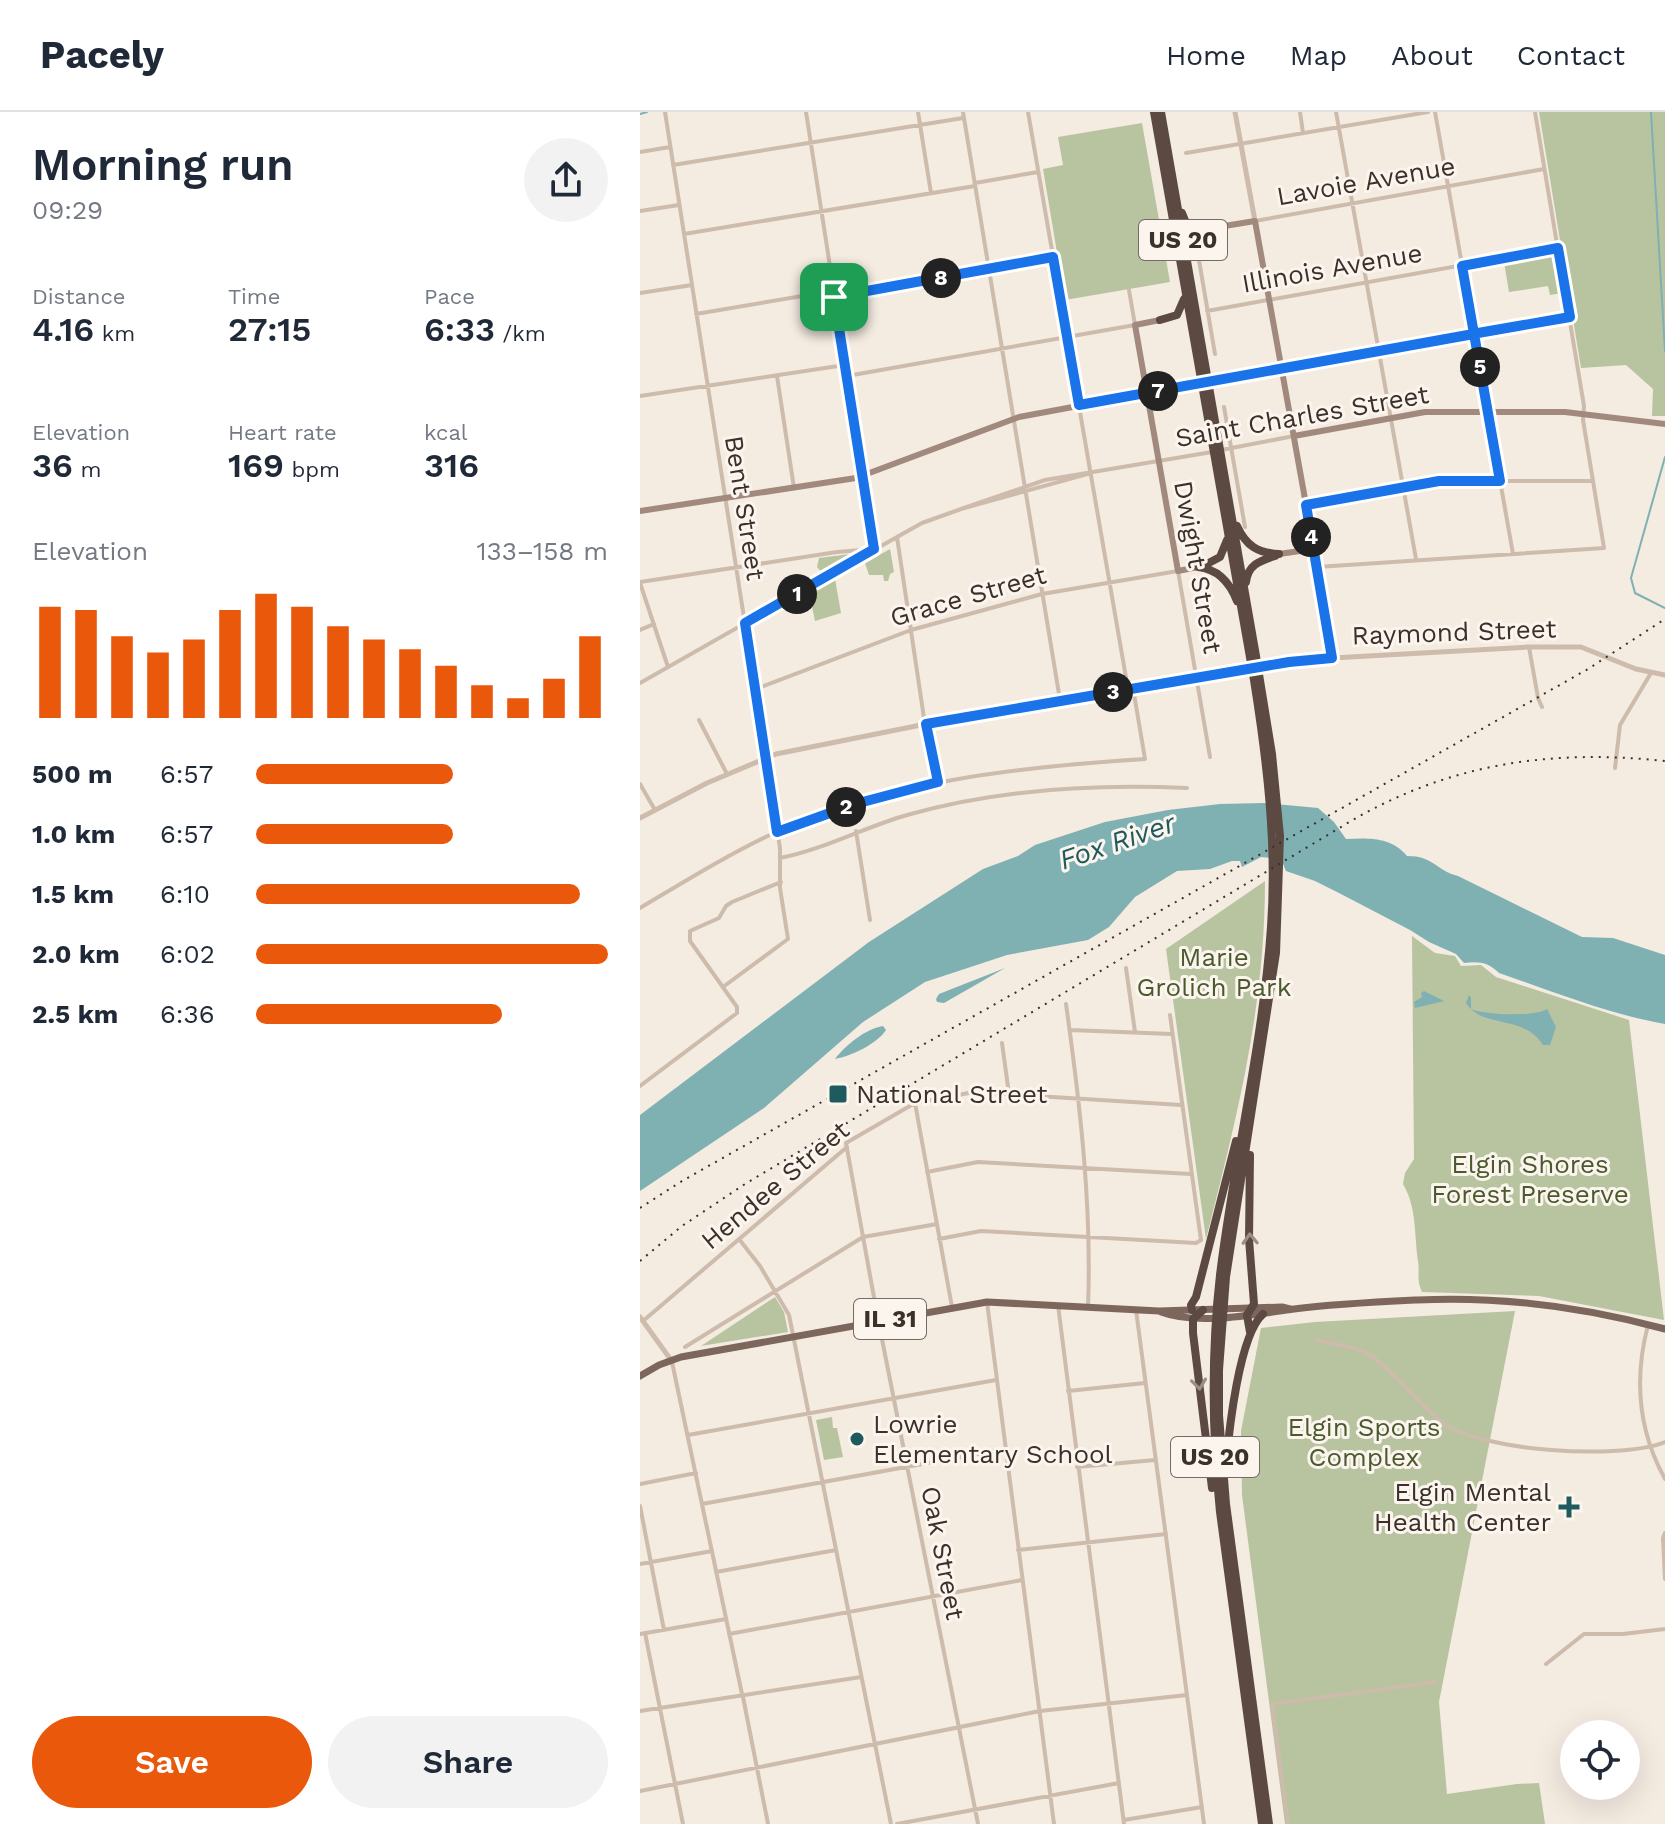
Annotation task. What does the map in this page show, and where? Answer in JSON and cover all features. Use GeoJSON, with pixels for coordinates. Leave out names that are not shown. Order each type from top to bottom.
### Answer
{"type":"FeatureCollection","features":[{"type":"Feature","properties":{"kind":"highway","name":"US 20"},"geometry":{"type":"LineString","coordinates":[[1154,112],[1202,368]]}},
{"type":"Feature","properties":{"kind":"highway","name":"US 20"},"geometry":{"type":"LineString","coordinates":[[1161,112],[1227,530],[1253,656]]}},
{"type":"Feature","properties":{"kind":"highway"},"geometry":{"type":"LineString","coordinates":[[1170,169],[1177,184],[1183,219],[1194,231]]}},
{"type":"Feature","properties":{"kind":"highway"},"geometry":{"type":"LineString","coordinates":[[1160,320],[1180,313],[1185,290]]}},
{"type":"Feature","properties":{"kind":"highway","name":"US 20"},"geometry":{"type":"LineString","coordinates":[[1219,467],[1245,591],[1269,754],[1276,889],[1276,953],[1221,1323],[1219,1415],[1226,1504],[1269,1824]]}},
{"type":"Feature","properties":{"kind":"highway"},"geometry":{"type":"LineString","coordinates":[[1229,504],[1247,543],[1265,554],[1279,554]]}},
{"type":"Feature","properties":{"kind":"highway"},"geometry":{"type":"LineString","coordinates":[[1198,567],[1220,557],[1227,542],[1227,530]]}},
{"type":"Feature","properties":{"kind":"highway"},"geometry":{"type":"LineString","coordinates":[[1245,591],[1250,569],[1262,560],[1279,554]]}},
{"type":"Feature","properties":{"kind":"highway"},"geometry":{"type":"LineString","coordinates":[[1198,567],[1208,568],[1225,581],[1243,618]]}},
{"type":"Feature","properties":{"kind":"highway","name":"US 20"},"geometry":{"type":"LineString","coordinates":[[1262,1824],[1215,1460],[1213,1373],[1221,1272],[1267,971],[1276,889]]}},
{"type":"Feature","properties":{"kind":"highway"},"geometry":{"type":"LineString","coordinates":[[1226,1504],[1229,1431],[1250,1332],[1249,1312],[1254,1304],[1249,1239],[1249,1166],[1257,1082]]}},
{"type":"Feature","properties":{"kind":"highway"},"geometry":{"type":"LineString","coordinates":[[1231,1596],[1212,1484],[1193,1333],[1203,1313],[1191,1303],[1196,1297],[1249,1090]]}},
{"type":"Feature","properties":{"kind":"highway"},"geometry":{"type":"LineString","coordinates":[[1250,1332],[1263,1314]]}},
{"type":"Feature","properties":{"kind":"main road","name":"Lavoie Avenue"},"geometry":{"type":"LineString","coordinates":[[1194,231],[1255,221]]}},
{"type":"Feature","properties":{"kind":"main road"},"geometry":{"type":"LineString","coordinates":[[1255,221],[1314,549],[1279,554]]}},
{"type":"Feature","properties":{"kind":"main road"},"geometry":{"type":"LineString","coordinates":[[1135,325],[1160,320]]}},
{"type":"Feature","properties":{"kind":"main road","name":"Dwight Street"},"geometry":{"type":"LineString","coordinates":[[1135,325],[1178,571]]}},
{"type":"Feature","properties":{"kind":"main road"},"geometry":{"type":"LineString","coordinates":[[640,511],[862,476],[1013,418],[1282,368]]}},
{"type":"Feature","properties":{"kind":"main road","name":"Saint Charles Street"},"geometry":{"type":"LineString","coordinates":[[1294,436],[1425,412],[1584,414],[1663,424]]}},
{"type":"Feature","properties":{"kind":"main road","name":"Grace Street"},"geometry":{"type":"LineString","coordinates":[[1178,571],[1198,567]]}},
{"type":"Feature","properties":{"kind":"main road","name":"IL 31"},"geometry":{"type":"LineString","coordinates":[[640,1376],[671,1360],[987,1302],[1159,1311],[1171,1316],[1426,1299],[1496,1301],[1549,1304],[1665,1329]]}},
{"type":"Feature","properties":{"kind":"main road","name":"IL 31"},"geometry":{"type":"LineString","coordinates":[[1249,1312],[1263,1314],[1290,1309]]}},
{"type":"Feature","properties":{"kind":"street","name":"Bent Street"},"geometry":{"type":"LineString","coordinates":[[665,112],[756,689],[777,832],[788,939],[723,987]]}},
{"type":"Feature","properties":{"kind":"street"},"geometry":{"type":"LineString","coordinates":[[668,667],[640,582],[874,549],[806,112]]}},
{"type":"Feature","properties":{"kind":"street"},"geometry":{"type":"LineString","coordinates":[[918,112],[931,193]]}},
{"type":"Feature","properties":{"kind":"street"},"geometry":{"type":"LineString","coordinates":[[640,906],[687,881],[716,861],[777,832],[855,804],[938,782],[1011,769],[1145,759],[1110,582],[1028,112]]}},
{"type":"Feature","properties":{"kind":"street"},"geometry":{"type":"LineString","coordinates":[[1235,112],[1255,221]]}},
{"type":"Feature","properties":{"kind":"street"},"geometry":{"type":"LineString","coordinates":[[1300,112],[1303,133]]}},
{"type":"Feature","properties":{"kind":"street"},"geometry":{"type":"LineString","coordinates":[[1336,112],[1416,559]]}},
{"type":"Feature","properties":{"kind":"street"},"geometry":{"type":"LineString","coordinates":[[1186,153],[1428,112]]}},
{"type":"Feature","properties":{"kind":"street"},"geometry":{"type":"LineString","coordinates":[[1435,112],[1513,554]]}},
{"type":"Feature","properties":{"kind":"street"},"geometry":{"type":"LineString","coordinates":[[1317,567],[1604,548],[1570,317],[1535,112]]}},
{"type":"Feature","properties":{"kind":"street"},"geometry":{"type":"LineString","coordinates":[[673,165],[920,125],[963,115],[1060,700]]}},
{"type":"Feature","properties":{"kind":"street"},"geometry":{"type":"LineString","coordinates":[[640,152],[670,147]]}},
{"type":"Feature","properties":{"kind":"street","name":"Lavoie Avenue"},"geometry":{"type":"LineString","coordinates":[[1255,221],[1545,169]]}},
{"type":"Feature","properties":{"kind":"street"},"geometry":{"type":"LineString","coordinates":[[684,234],[1038,172]]}},
{"type":"Feature","properties":{"kind":"street"},"geometry":{"type":"LineString","coordinates":[[640,211],[679,205]]}},
{"type":"Feature","properties":{"kind":"street"},"geometry":{"type":"LineString","coordinates":[[1194,231],[1215,354]]}},
{"type":"Feature","properties":{"kind":"street","name":"Illinois Avenue"},"geometry":{"type":"LineString","coordinates":[[1207,311],[1558,248]]}},
{"type":"Feature","properties":{"kind":"street"},"geometry":{"type":"LineString","coordinates":[[696,314],[1053,257]]}},
{"type":"Feature","properties":{"kind":"street"},"geometry":{"type":"LineString","coordinates":[[640,293],[692,285]]}},
{"type":"Feature","properties":{"kind":"street","name":"Dwight Street"},"geometry":{"type":"LineString","coordinates":[[1129,290],[1135,325]]}},
{"type":"Feature","properties":{"kind":"street"},"geometry":{"type":"LineString","coordinates":[[1282,368],[1570,317]]}},
{"type":"Feature","properties":{"kind":"street"},"geometry":{"type":"LineString","coordinates":[[847,376],[1135,325]]}},
{"type":"Feature","properties":{"kind":"street"},"geometry":{"type":"LineString","coordinates":[[640,396],[845,365]]}},
{"type":"Feature","properties":{"kind":"street"},"geometry":{"type":"LineString","coordinates":[[777,376],[794,488]]}},
{"type":"Feature","properties":{"kind":"street"},"geometry":{"type":"LineString","coordinates":[[1224,407],[1245,527]]}},
{"type":"Feature","properties":{"kind":"street","name":"Saint Charles Street"},"geometry":{"type":"LineString","coordinates":[[640,683],[922,523],[1025,489],[1091,473],[1294,436]]}},
{"type":"Feature","properties":{"kind":"street"},"geometry":{"type":"LineString","coordinates":[[1306,505],[1439,481],[1594,481]]}},
{"type":"Feature","properties":{"kind":"street"},"geometry":{"type":"LineString","coordinates":[[897,537],[938,782]]}},
{"type":"Feature","properties":{"kind":"street"},"geometry":{"type":"LineString","coordinates":[[1314,549],[1332,658]]}},
{"type":"Feature","properties":{"kind":"street","name":"Dwight Street"},"geometry":{"type":"LineString","coordinates":[[1178,571],[1210,757]]}},
{"type":"Feature","properties":{"kind":"street","name":"Grace Street"},"geometry":{"type":"LineString","coordinates":[[756,689],[911,630],[1042,594],[1178,571]]}},
{"type":"Feature","properties":{"kind":"street"},"geometry":{"type":"LineString","coordinates":[[640,630],[654,624]]}},
{"type":"Feature","properties":{"kind":"street"},"geometry":{"type":"LineString","coordinates":[[1529,647],[1542,707]]}},
{"type":"Feature","properties":{"kind":"street","name":"Raymond Street"},"geometry":{"type":"LineString","coordinates":[[640,818],[765,757],[1060,700],[1332,658],[1529,647],[1588,649],[1651,673],[1665,675]]}},
{"type":"Feature","properties":{"kind":"street"},"geometry":{"type":"LineString","coordinates":[[1615,768],[1620,725],[1651,673]]}},
{"type":"Feature","properties":{"kind":"street"},"geometry":{"type":"LineString","coordinates":[[699,720],[727,774]]}},
{"type":"Feature","properties":{"kind":"street"},"geometry":{"type":"LineString","coordinates":[[640,784],[655,810]]}},
{"type":"Feature","properties":{"kind":"street"},"geometry":{"type":"LineString","coordinates":[[780,858],[912,813],[995,797],[1150,785],[1187,788]]}},
{"type":"Feature","properties":{"kind":"street"},"geometry":{"type":"LineString","coordinates":[[856,831],[870,920]]}},
{"type":"Feature","properties":{"kind":"street"},"geometry":{"type":"LineString","coordinates":[[640,1086],[737,1013],[737,1007],[690,941],[690,931],[719,918],[732,902],[781,882]]}},
{"type":"Feature","properties":{"kind":"street"},"geometry":{"type":"LineString","coordinates":[[1126,968],[1135,1032]]}},
{"type":"Feature","properties":{"kind":"street"},"geometry":{"type":"LineString","coordinates":[[1066,1004],[1079,1098],[1088,1238],[1088,1307]]}},
{"type":"Feature","properties":{"kind":"street"},"geometry":{"type":"LineString","coordinates":[[939,1239],[981,1231],[1196,1243],[1201,1240],[1170,1015]]}},
{"type":"Feature","properties":{"kind":"street"},"geometry":{"type":"LineString","coordinates":[[1070,1030],[1172,1034]]}},
{"type":"Feature","properties":{"kind":"street"},"geometry":{"type":"LineString","coordinates":[[1002,1043],[1009,1094]]}},
{"type":"Feature","properties":{"kind":"street","name":"Hendee Street"},"geometry":{"type":"LineString","coordinates":[[642,1319],[847,1147],[846,1143],[915,1103],[974,1092],[1181,1105]]}},
{"type":"Feature","properties":{"kind":"street"},"geometry":{"type":"LineString","coordinates":[[915,1103],[952,1307]]}},
{"type":"Feature","properties":{"kind":"street","name":"Oak Street"},"geometry":{"type":"LineString","coordinates":[[847,1147],[878,1321],[978,1824]]}},
{"type":"Feature","properties":{"kind":"street"},"geometry":{"type":"LineString","coordinates":[[927,1172],[978,1162],[1191,1174]]}},
{"type":"Feature","properties":{"kind":"street"},"geometry":{"type":"LineString","coordinates":[[685,1347],[863,1237],[937,1224]]}},
{"type":"Feature","properties":{"kind":"street"},"geometry":{"type":"LineString","coordinates":[[739,1239],[787,1311],[894,1824],[1119,1783]]}},
{"type":"Feature","properties":{"kind":"street"},"geometry":{"type":"LineString","coordinates":[[987,1302],[1054,1824]]}},
{"type":"Feature","properties":{"kind":"street"},"geometry":{"type":"LineString","coordinates":[[1058,1305],[1124,1822],[1202,1807]]}},
{"type":"Feature","properties":{"kind":"street"},"geometry":{"type":"LineString","coordinates":[[1136,1310],[1204,1824]]}},
{"type":"Feature","properties":{"kind":"street"},"geometry":{"type":"LineString","coordinates":[[642,1319],[671,1360],[768,1824]]}},
{"type":"Feature","properties":{"kind":"street"},"geometry":{"type":"LineString","coordinates":[[1648,1325],[1638,1371],[1641,1412],[1665,1479]]}},
{"type":"Feature","properties":{"kind":"street"},"geometry":{"type":"LineString","coordinates":[[1316,1340],[1368,1353],[1444,1424],[1482,1438],[1557,1451],[1627,1451],[1665,1442]]}},
{"type":"Feature","properties":{"kind":"street"},"geometry":{"type":"LineString","coordinates":[[688,1435],[996,1380]]}},
{"type":"Feature","properties":{"kind":"street"},"geometry":{"type":"LineString","coordinates":[[1068,1391],[1145,1383]]}},
{"type":"Feature","properties":{"kind":"street"},"geometry":{"type":"LineString","coordinates":[[702,1504],[1005,1449]]}},
{"type":"Feature","properties":{"kind":"street"},"geometry":{"type":"LineString","coordinates":[[1077,1467],[1155,1460]]}},
{"type":"Feature","properties":{"kind":"street"},"geometry":{"type":"LineString","coordinates":[[640,1484],[696,1473]]}},
{"type":"Feature","properties":{"kind":"street"},"geometry":{"type":"LineString","coordinates":[[640,1506],[664,1630]]}},
{"type":"Feature","properties":{"kind":"street"},"geometry":{"type":"LineString","coordinates":[[1665,1533],[1665,1579]]}},
{"type":"Feature","properties":{"kind":"street"},"geometry":{"type":"LineString","coordinates":[[1018,1550],[1166,1534]]}},
{"type":"Feature","properties":{"kind":"street"},"geometry":{"type":"LineString","coordinates":[[716,1572],[836,1550]]}},
{"type":"Feature","properties":{"kind":"street"},"geometry":{"type":"LineString","coordinates":[[640,1564],[712,1551]]}},
{"type":"Feature","properties":{"kind":"street"},"geometry":{"type":"LineString","coordinates":[[729,1634],[1023,1580]]}},
{"type":"Feature","properties":{"kind":"street"},"geometry":{"type":"LineString","coordinates":[[683,1824],[643,1634],[726,1619]]}},
{"type":"Feature","properties":{"kind":"street"},"geometry":{"type":"LineString","coordinates":[[1546,1664],[1584,1634],[1623,1634],[1665,1629]]}},
{"type":"Feature","properties":{"kind":"street"},"geometry":{"type":"LineString","coordinates":[[640,1711],[862,1676]]}},
{"type":"Feature","properties":{"kind":"street"},"geometry":{"type":"LineString","coordinates":[[1288,1824],[1272,1704],[1435,1682]]}},
{"type":"Feature","properties":{"kind":"street"},"geometry":{"type":"LineString","coordinates":[[640,1791],[1040,1711],[1187,1695]]}},
{"type":"Feature","properties":{"kind":"green space"},"geometry":{"type":"Polygon","coordinates":[[[1539,112],[1665,112],[1665,416],[1652,416],[1653,389],[1626,365],[1581,368],[1539,112]]]}},
{"type":"Feature","properties":{"kind":"green space"},"geometry":{"type":"Polygon","coordinates":[[[1142,123],[1170,282],[1065,300],[1043,169],[1063,165],[1058,137],[1142,123]]]}},
{"type":"Feature","properties":{"kind":"green space"},"geometry":{"type":"Polygon","coordinates":[[[1554,254],[1562,293],[1550,295],[1548,286],[1509,292],[1504,262],[1554,254]]]}},
{"type":"Feature","properties":{"kind":"green space"},"geometry":{"type":"Polygon","coordinates":[[[890,549],[894,572],[888,581],[884,581],[883,575],[869,575],[865,563],[890,549]]]}},
{"type":"Feature","properties":{"kind":"green space"},"geometry":{"type":"Polygon","coordinates":[[[858,553],[824,575],[817,567],[819,558],[858,553]]]}},
{"type":"Feature","properties":{"kind":"green space"},"geometry":{"type":"Polygon","coordinates":[[[831,577],[835,579],[841,613],[815,621],[809,592],[831,577]]]}},
{"type":"Feature","properties":{"kind":"green space","name":"Marie Grolich Park"},"geometry":{"type":"Polygon","coordinates":[[[1265,881],[1264,928],[1255,1018],[1238,1106],[1206,1239],[1166,949],[1265,881]]]}},
{"type":"Feature","properties":{"kind":"green space","name":"Elgin Shores Forest Preserve"},"geometry":{"type":"Polygon","coordinates":[[[1412,936],[1435,953],[1455,956],[1461,966],[1481,965],[1496,977],[1629,1020],[1664,1320],[1539,1296],[1422,1292],[1413,1212],[1403,1184],[1405,1173],[1414,1159],[1412,936]]]}},
{"type":"Feature","properties":{"kind":"green space"},"geometry":{"type":"Polygon","coordinates":[[[775,1297],[784,1312],[788,1332],[701,1346],[775,1297]]]}},
{"type":"Feature","properties":{"kind":"green space","name":"Elgin Sports Complex"},"geometry":{"type":"Polygon","coordinates":[[[1515,1311],[1439,1702],[1447,1794],[1539,1783],[1545,1824],[1285,1824],[1242,1495],[1241,1431],[1261,1328],[1515,1311]]]}},
{"type":"Feature","properties":{"kind":"green space"},"geometry":{"type":"Polygon","coordinates":[[[832,1417],[843,1457],[824,1460],[816,1420],[832,1417]]]}},
{"type":"Feature","properties":{"kind":"water","name":"Fox River"},"geometry":{"type":"Polygon","coordinates":[[[1265,803],[1318,808],[1334,822],[1346,839],[1387,842],[1407,856],[1429,861],[1582,937],[1613,938],[1665,955],[1665,1024],[1581,1002],[1499,973],[1483,963],[1464,963],[1456,954],[1339,893],[1286,871],[1281,859],[1261,857],[1242,867],[1240,861],[1232,861],[1210,869],[1177,871],[1135,897],[1109,927],[1088,940],[1007,955],[925,982],[863,1022],[764,1108],[640,1191],[640,1115],[869,942],[983,869],[1018,856],[1035,845],[1105,822],[1168,810],[1265,803]]]}},
{"type":"Feature","properties":{"kind":"water"},"geometry":{"type":"Polygon","coordinates":[[[1005,968],[944,1003],[937,1002],[939,994],[1005,968]]]}},
{"type":"Feature","properties":{"kind":"water"},"geometry":{"type":"Polygon","coordinates":[[[1424,991],[1444,1001],[1415,1008],[1414,1002],[1422,997],[1424,991]]]}},
{"type":"Feature","properties":{"kind":"water"},"geometry":{"type":"Polygon","coordinates":[[[1471,1009],[1510,1014],[1547,1009],[1556,1027],[1550,1045],[1543,1045],[1525,1029],[1482,1016],[1471,1009]]]}},
{"type":"Feature","properties":{"kind":"water"},"geometry":{"type":"Polygon","coordinates":[[[883,1026],[886,1030],[870,1045],[835,1059],[856,1038],[883,1026]]]}},
{"type":"Feature","properties":{"kind":"waterway"},"geometry":{"type":"LineString","coordinates":[[640,114],[647,112]]}},
{"type":"Feature","properties":{"kind":"waterway"},"geometry":{"type":"LineString","coordinates":[[1651,112],[1665,351]]}},
{"type":"Feature","properties":{"kind":"waterway"},"geometry":{"type":"LineString","coordinates":[[1665,457],[1631,578],[1635,593],[1665,608]]}},
{"type":"Feature","properties":{"kind":"railway"},"geometry":{"type":"LineString","coordinates":[[640,1208],[682,1181],[1588,669],[1665,619]]}},
{"type":"Feature","properties":{"kind":"railway"},"geometry":{"type":"LineString","coordinates":[[640,1261],[682,1226],[745,1184],[1389,801],[1464,773],[1542,759],[1582,757],[1665,761]]}},
{"type":"Feature","properties":{"kind":"place","name":"National Street"},"geometry":{"type":"Point","coordinates":[838,1094]}},
{"type":"Feature","properties":{"kind":"place","name":"Lowrie Elementary School"},"geometry":{"type":"Point","coordinates":[857,1439]}},
{"type":"Feature","properties":{"kind":"place","name":"Elgin Mental Health Center"},"geometry":{"type":"Point","coordinates":[1569,1507]}},
{"type":"Feature","properties":{"kind":"route"},"geometry":{"type":"LineString","coordinates":[[834,297],[874,549],[745,623],[777,832],[855,804],[938,782],[926,724],[1289,662],[1332,658],[1306,505],[1439,481],[1500,481],[1474,334],[1462,266],[1558,248],[1570,317],[1478,333],[1474,334],[1079,405],[1053,257],[834,297]]}}]}
